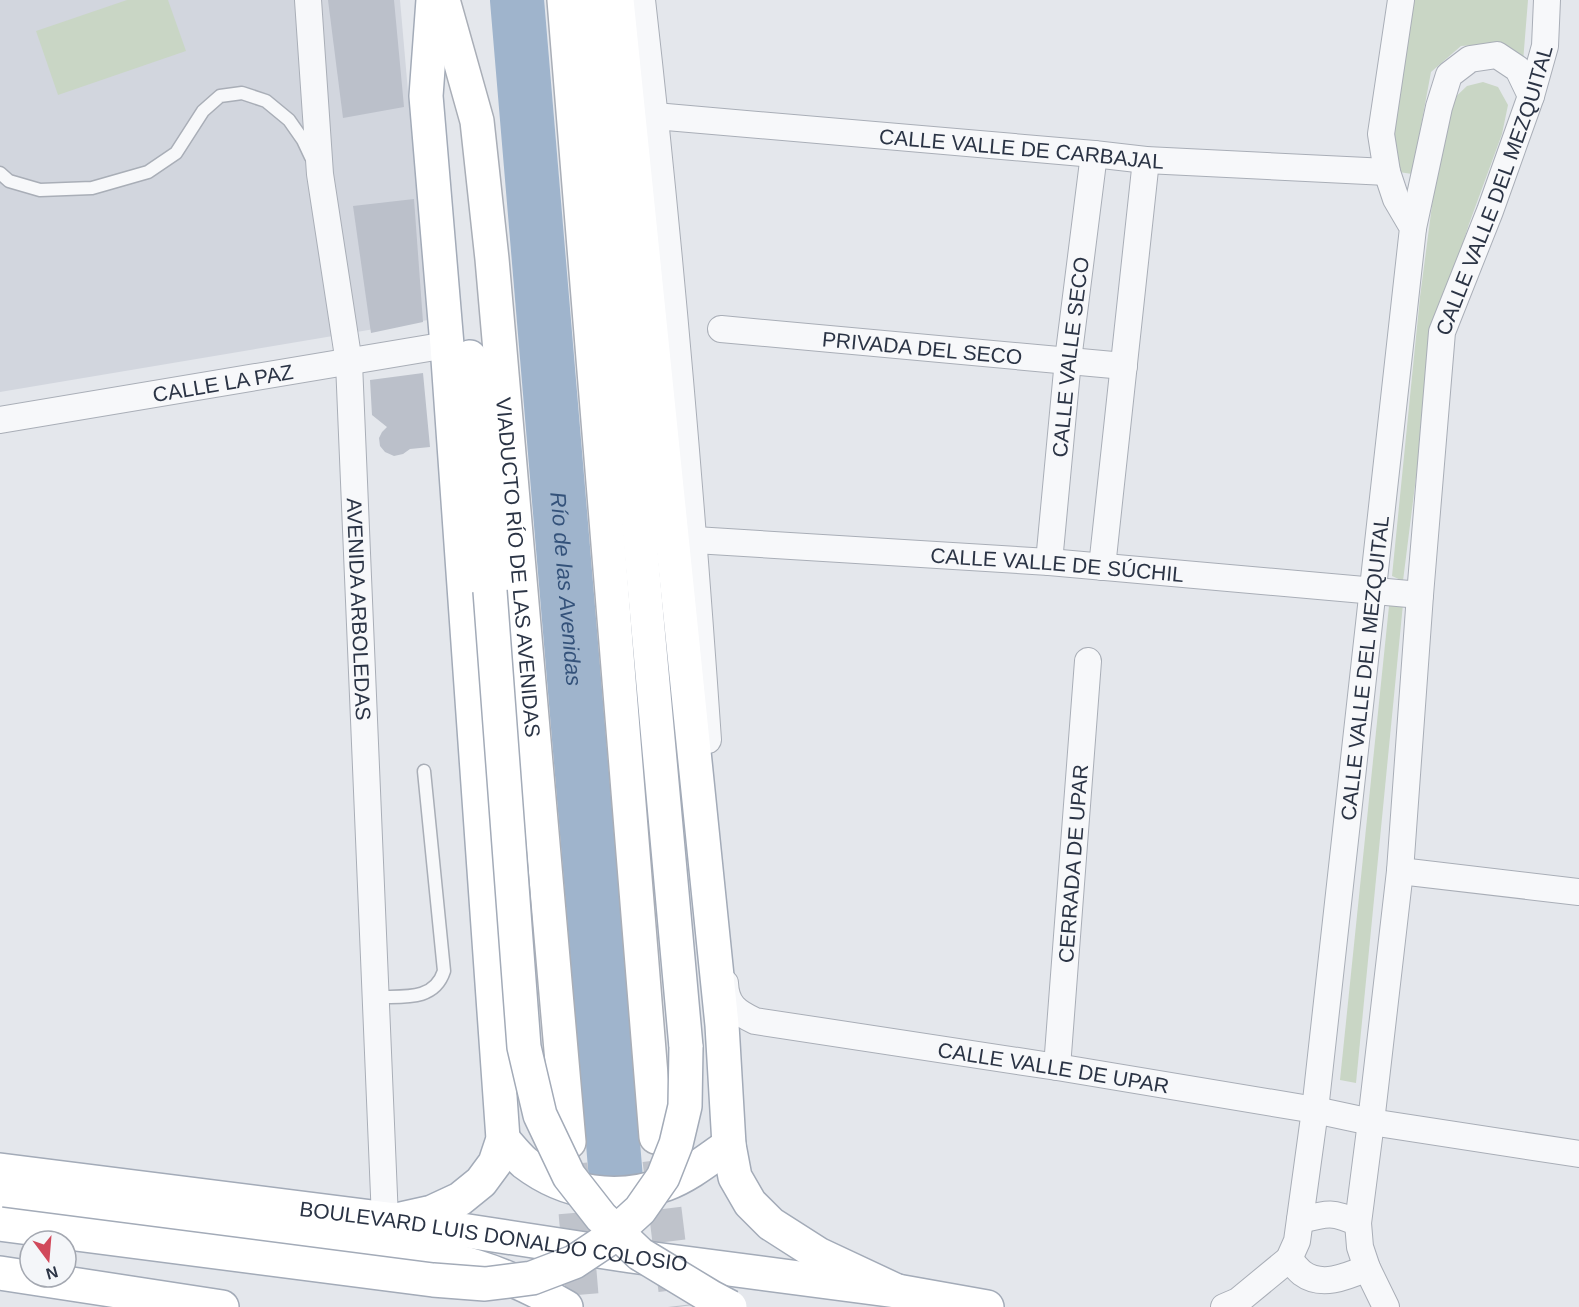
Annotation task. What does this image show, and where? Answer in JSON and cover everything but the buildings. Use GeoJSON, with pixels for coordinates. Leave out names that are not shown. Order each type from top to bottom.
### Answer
{"type":"FeatureCollection","features":[{"type":"Feature","properties":{"kind":"main road"},"geometry":{"type":"LineString","coordinates":[[390,1220],[432,1212],[460,1199],[481,1182],[495,1163],[503,1139],[447,345],[426,96],[433,0]]}},
{"type":"Feature","properties":{"kind":"main road"},"geometry":{"type":"LineString","coordinates":[[438,0],[490,591],[524,1047],[540,1115],[569,1176],[601,1217],[640,1254],[730,1307]]}},
{"type":"Feature","properties":{"kind":"main road","name":"VIADUCTO RÍO DE LAS AVENIDAS"},"geometry":{"type":"LineString","coordinates":[[443,0],[477,122],[492,259],[569,1142]]}},
{"type":"Feature","properties":{"kind":"main road"},"geometry":{"type":"LineString","coordinates":[[564,0],[656,1137]]}},
{"type":"Feature","properties":{"kind":"main road"},"geometry":{"type":"LineString","coordinates":[[0,1224],[434,1280],[485,1284],[532,1278],[574,1262],[607,1240],[640,1210],[663,1177],[685,1106],[686,1047],[591,0]]}},
{"type":"Feature","properties":{"kind":"main road"},"geometry":{"type":"LineString","coordinates":[[617,0],[722,1025],[729,1145],[735,1177],[750,1203],[771,1224],[818,1254],[897,1291]]}},
{"type":"Feature","properties":{"kind":"main road"},"geometry":{"type":"LineString","coordinates":[[503,1139],[523,1161],[548,1179],[577,1190],[607,1195],[638,1192],[667,1184],[729,1145]]}},
{"type":"Feature","properties":{"kind":"main road","name":"BOULEVARD LUIS DONALDO COLOSIO"},"geometry":{"type":"LineString","coordinates":[[0,1170],[390,1220],[631,1256],[897,1291],[987,1307]]}},
{"type":"Feature","properties":{"kind":"main road"},"geometry":{"type":"LineString","coordinates":[[0,1199],[387,1249],[455,1261],[507,1278],[566,1307]]}},
{"type":"Feature","properties":{"kind":"main road"},"geometry":{"type":"LineString","coordinates":[[0,1274],[222,1307]]}},
{"type":"Feature","properties":{"kind":"street","name":"AVENIDA ARBOLEDAS"},"geometry":{"type":"LineString","coordinates":[[308,0],[320,174],[349,363],[376,997],[390,1220]]}},
{"type":"Feature","properties":{"kind":"street"},"geometry":{"type":"LineString","coordinates":[[642,0],[655,116],[694,540]]}},
{"type":"Feature","properties":{"kind":"street"},"geometry":{"type":"LineString","coordinates":[[1401,0],[1381,134],[1387,172],[1396,199],[1413,228]]}},
{"type":"Feature","properties":{"kind":"street","name":"CALLE VALLE DEL MEZQUITAL"},"geometry":{"type":"LineString","coordinates":[[1386,1307],[1367,1268],[1360,1247],[1358,1223],[1400,871],[1442,332],[1490,211],[1531,96],[1545,46],[1547,0]]}},
{"type":"Feature","properties":{"kind":"street","name":"CALLE VALLE DEL MEZQUITAL"},"geometry":{"type":"LineString","coordinates":[[1289,1259],[1297,1241],[1315,1110],[1413,228],[1438,107],[1449,75],[1470,59],[1497,55],[1518,69],[1531,96]]}},
{"type":"Feature","properties":{"kind":"street","name":"CALLE VALLE DE CARBAJAL"},"geometry":{"type":"LineString","coordinates":[[655,116],[1146,160],[1387,172]]}},
{"type":"Feature","properties":{"kind":"street","name":"CALLE VALLE SECO"},"geometry":{"type":"LineString","coordinates":[[1049,562],[1068,360],[1094,154]]}},
{"type":"Feature","properties":{"kind":"street"},"geometry":{"type":"LineString","coordinates":[[1102,567],[1146,160]]}},
{"type":"Feature","properties":{"kind":"street","name":"PRIVADA DEL SECO"},"geometry":{"type":"LineString","coordinates":[[721,329],[1124,366]]}},
{"type":"Feature","properties":{"kind":"street","name":"CALLE LA PAZ"},"geometry":{"type":"LineString","coordinates":[[0,420],[447,345]]}},
{"type":"Feature","properties":{"kind":"street","name":"CALLE VALLE DE SÚCHIL"},"geometry":{"type":"LineString","coordinates":[[694,540],[1049,562],[1420,595]]}},
{"type":"Feature","properties":{"kind":"street","name":"CALLE VALLE DE UPAR"},"geometry":{"type":"LineString","coordinates":[[694,540],[726,996],[738,1013],[755,1021],[1057,1067],[1315,1110],[1371,1122],[1579,1154]]}},
{"type":"Feature","properties":{"kind":"street","name":"CERRADA DE UPAR"},"geometry":{"type":"LineString","coordinates":[[1057,1067],[1088,661]]}},
{"type":"Feature","properties":{"kind":"street"},"geometry":{"type":"LineString","coordinates":[[1400,871],[1579,892]]}},
{"type":"Feature","properties":{"kind":"street"},"geometry":{"type":"LineString","coordinates":[[1300,1220],[1322,1214],[1341,1215],[1358,1223]]}},
{"type":"Feature","properties":{"kind":"street"},"geometry":{"type":"LineString","coordinates":[[1224,1307],[1238,1300],[1289,1259],[1304,1274],[1319,1280],[1343,1278],[1367,1268]]}},
{"type":"Feature","properties":{"kind":"lane"},"geometry":{"type":"LineString","coordinates":[[0,172],[9,181],[40,190],[92,188],[148,171],[176,153],[203,111],[220,96],[242,93],[266,101],[289,120],[303,140],[320,174]]}},
{"type":"Feature","properties":{"kind":"lane"},"geometry":{"type":"LineString","coordinates":[[376,997],[417,995],[428,992],[441,980],[444,971],[424,771]]}},
{"type":"Feature","properties":{"kind":"shaded area"},"geometry":{"type":"Polygon","coordinates":[[[0,0],[400,0],[428,320],[0,392],[0,0]]]}},
{"type":"Feature","properties":{"kind":"green space"},"geometry":{"type":"Polygon","coordinates":[[[127,0],[168,0],[186,51],[58,95],[36,31],[127,0]]]}},
{"type":"Feature","properties":{"kind":"green space"},"geometry":{"type":"Polygon","coordinates":[[[1412,0],[1528,0],[1523,62],[1491,44],[1461,46],[1431,72],[1412,174],[1399,172],[1390,128],[1412,0]]]}},
{"type":"Feature","properties":{"kind":"green space"},"geometry":{"type":"Polygon","coordinates":[[[1483,82],[1498,87],[1508,105],[1502,134],[1469,224],[1434,334],[1403,581],[1392,576],[1420,297],[1442,129],[1448,104],[1467,86],[1483,82]]]}},
{"type":"Feature","properties":{"kind":"green space"},"geometry":{"type":"Polygon","coordinates":[[[1403,604],[1356,1083],[1340,1080],[1389,606],[1403,604]]]}},
{"type":"Feature","properties":{"kind":"waterway","name":"Río de las Avenidas"},"geometry":{"type":"LineString","coordinates":[[517,0],[616,1179]]}},
{"type":"Feature","properties":{"kind":"tunnel"},"geometry":{"type":"LineString","coordinates":[[659,1160],[677,1307]]}},
{"type":"Feature","properties":{"kind":"tunnel"},"geometry":{"type":"LineString","coordinates":[[571,1164],[583,1307]]}}]}
